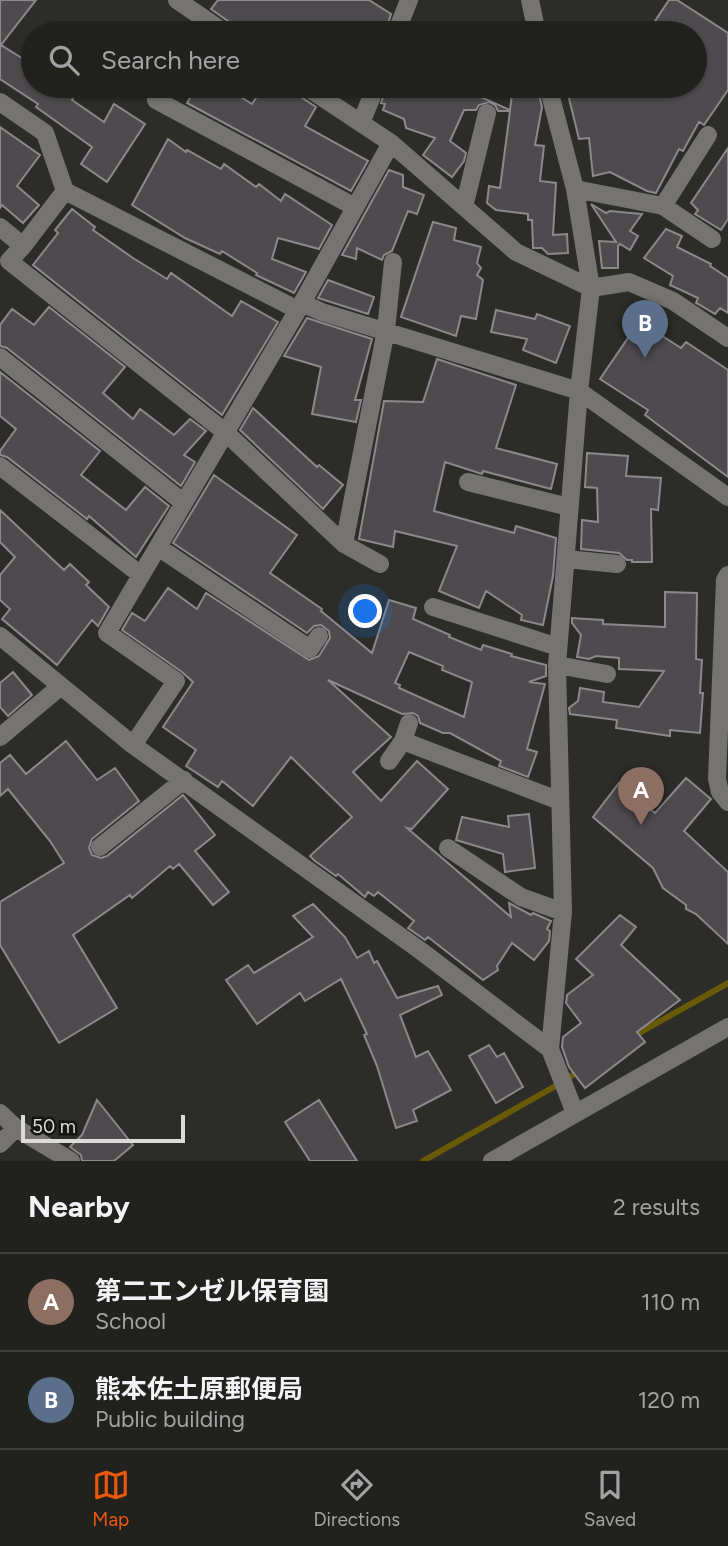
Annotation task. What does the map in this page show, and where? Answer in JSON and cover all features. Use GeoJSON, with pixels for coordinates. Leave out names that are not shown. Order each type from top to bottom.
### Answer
{"type":"FeatureCollection","features":[{"type":"Feature","properties":{"kind":"street"},"geometry":{"type":"LineString","coordinates":[[177,0],[208,21]]}},
{"type":"Feature","properties":{"kind":"street"},"geometry":{"type":"LineString","coordinates":[[401,21],[409,0]]}},
{"type":"Feature","properties":{"kind":"street"},"geometry":{"type":"LineString","coordinates":[[534,21],[530,0],[536,0]]}},
{"type":"Feature","properties":{"kind":"street"},"geometry":{"type":"LineString","coordinates":[[322,98],[391,143],[516,253],[591,288],[629,282],[673,301],[728,338]]}},
{"type":"Feature","properties":{"kind":"street"},"geometry":{"type":"LineString","coordinates":[[361,123],[371,98]]}},
{"type":"Feature","properties":{"kind":"street"},"geometry":{"type":"LineString","coordinates":[[551,98],[575,189],[591,288],[579,391],[557,656],[563,912],[550,1049],[575,1113]]}},
{"type":"Feature","properties":{"kind":"street"},"geometry":{"type":"LineString","coordinates":[[156,100],[355,207]]}},
{"type":"Feature","properties":{"kind":"street"},"geometry":{"type":"LineString","coordinates":[[0,102],[45,133],[65,191],[300,307],[386,330],[579,391],[728,497]]}},
{"type":"Feature","properties":{"kind":"street"},"geometry":{"type":"LineString","coordinates":[[464,207],[487,113]]}},
{"type":"Feature","properties":{"kind":"street"},"geometry":{"type":"LineString","coordinates":[[663,205],[708,135]]}},
{"type":"Feature","properties":{"kind":"street"},"geometry":{"type":"LineString","coordinates":[[133,745],[176,681],[107,633],[300,307],[391,143]]}},
{"type":"Feature","properties":{"kind":"street"},"geometry":{"type":"LineString","coordinates":[[575,189],[663,205],[712,239]]}},
{"type":"Feature","properties":{"kind":"street"},"geometry":{"type":"LineString","coordinates":[[65,191],[23,246],[4,265],[225,432],[344,544],[380,564]]}},
{"type":"Feature","properties":{"kind":"street"},"geometry":{"type":"LineString","coordinates":[[0,227],[23,246]]}},
{"type":"Feature","properties":{"kind":"street"},"geometry":{"type":"LineString","coordinates":[[344,544],[386,330],[393,261]]}},
{"type":"Feature","properties":{"kind":"street"},"geometry":{"type":"LineString","coordinates":[[0,357],[184,503]]}},
{"type":"Feature","properties":{"kind":"street"},"geometry":{"type":"LineString","coordinates":[[0,466],[141,575]]}},
{"type":"Feature","properties":{"kind":"street"},"geometry":{"type":"LineString","coordinates":[[468,482],[569,507]]}},
{"type":"Feature","properties":{"kind":"street"},"geometry":{"type":"LineString","coordinates":[[158,547],[310,649],[319,636]]}},
{"type":"Feature","properties":{"kind":"street"},"geometry":{"type":"LineString","coordinates":[[566,559],[617,564]]}},
{"type":"Feature","properties":{"kind":"street"},"geometry":{"type":"LineString","coordinates":[[728,575],[725,580],[717,779],[720,792],[728,802]]}},
{"type":"Feature","properties":{"kind":"street"},"geometry":{"type":"LineString","coordinates":[[433,607],[607,674]]}},
{"type":"Feature","properties":{"kind":"street"},"geometry":{"type":"LineString","coordinates":[[0,635],[133,745],[410,943],[550,1049]]}},
{"type":"Feature","properties":{"kind":"street"},"geometry":{"type":"LineString","coordinates":[[0,737],[61,686]]}},
{"type":"Feature","properties":{"kind":"street"},"geometry":{"type":"LineString","coordinates":[[389,761],[404,741],[409,723]]}},
{"type":"Feature","properties":{"kind":"street"},"geometry":{"type":"LineString","coordinates":[[404,741],[560,801]]}},
{"type":"Feature","properties":{"kind":"street"},"geometry":{"type":"LineString","coordinates":[[100,847],[184,780]]}},
{"type":"Feature","properties":{"kind":"street"},"geometry":{"type":"LineString","coordinates":[[448,848],[521,898],[563,912]]}},
{"type":"Feature","properties":{"kind":"street"},"geometry":{"type":"LineString","coordinates":[[492,1161],[728,1027]]}},
{"type":"Feature","properties":{"kind":"street"},"geometry":{"type":"LineString","coordinates":[[0,1113],[16,1128],[71,1161]]}},
{"type":"Feature","properties":{"kind":"street"},"geometry":{"type":"LineString","coordinates":[[0,1144],[16,1128]]}},
{"type":"Feature","properties":{"kind":"building"},"geometry":{"type":"Polygon","coordinates":[[[0,0],[36,0],[1,45],[21,58],[21,93],[0,79],[0,0]]]}},
{"type":"Feature","properties":{"kind":"building"},"geometry":{"type":"Polygon","coordinates":[[[218,0],[369,0],[391,14],[389,21],[228,21],[211,9],[218,0]]]}},
{"type":"Feature","properties":{"kind":"building"},"geometry":{"type":"Polygon","coordinates":[[[669,0],[677,0],[728,33],[728,90],[704,125],[699,122],[683,151],[679,149],[656,193],[610,172],[593,176],[589,138],[579,139],[569,98],[707,98],[707,21],[655,21],[669,0]]]}},
{"type":"Feature","properties":{"kind":"building"},"geometry":{"type":"Polygon","coordinates":[[[29,98],[73,98],[72,100],[104,122],[114,104],[145,124],[107,182],[81,164],[92,147],[36,107],[38,104],[29,98]]]}},
{"type":"Feature","properties":{"kind":"building"},"geometry":{"type":"Polygon","coordinates":[[[190,98],[242,98],[252,104],[256,98],[302,98],[316,107],[305,126],[368,161],[351,191],[187,103],[190,98]]]}},
{"type":"Feature","properties":{"kind":"building"},"geometry":{"type":"Polygon","coordinates":[[[383,98],[483,98],[510,110],[512,98],[540,98],[542,107],[535,145],[544,146],[540,181],[556,183],[553,235],[567,234],[568,253],[548,254],[542,248],[533,248],[532,220],[528,220],[528,214],[496,210],[487,203],[489,186],[500,188],[510,111],[498,111],[495,105],[489,102],[479,105],[476,110],[464,110],[450,141],[466,153],[464,161],[452,177],[423,155],[435,138],[406,128],[404,119],[383,110],[385,104],[381,103],[383,98]]]}},
{"type":"Feature","properties":{"kind":"building"},"geometry":{"type":"Polygon","coordinates":[[[0,127],[40,155],[17,186],[39,205],[23,223],[2,205],[0,208],[0,127]]]}},
{"type":"Feature","properties":{"kind":"building"},"geometry":{"type":"Polygon","coordinates":[[[168,139],[186,152],[187,150],[221,169],[224,164],[256,187],[259,184],[281,201],[285,194],[332,225],[319,249],[278,238],[272,259],[306,272],[294,293],[256,275],[257,273],[222,251],[220,254],[185,238],[132,205],[168,139]]]}},
{"type":"Feature","properties":{"kind":"building"},"geometry":{"type":"Polygon","coordinates":[[[728,148],[728,219],[721,230],[695,214],[698,210],[691,203],[728,148]]]}},
{"type":"Feature","properties":{"kind":"building"},"geometry":{"type":"Polygon","coordinates":[[[389,170],[403,175],[403,187],[424,195],[417,214],[408,211],[392,251],[384,255],[382,260],[357,248],[356,259],[342,255],[389,170]]]}},
{"type":"Feature","properties":{"kind":"building"},"geometry":{"type":"Polygon","coordinates":[[[591,204],[606,213],[610,211],[642,214],[630,231],[638,236],[630,250],[620,244],[618,246],[618,268],[602,268],[599,241],[616,242],[591,204]]]}},
{"type":"Feature","properties":{"kind":"building"},"geometry":{"type":"Polygon","coordinates":[[[72,209],[95,227],[93,230],[133,258],[167,279],[171,273],[232,316],[241,301],[278,322],[222,415],[33,265],[58,233],[55,230],[72,209]]]}},
{"type":"Feature","properties":{"kind":"building"},"geometry":{"type":"Polygon","coordinates":[[[433,222],[456,228],[454,240],[481,247],[477,263],[481,268],[477,275],[483,280],[476,319],[461,316],[456,336],[401,317],[433,222]]]}},
{"type":"Feature","properties":{"kind":"building"},"geometry":{"type":"Polygon","coordinates":[[[666,229],[682,236],[677,247],[711,264],[710,266],[728,278],[728,313],[720,308],[715,314],[696,303],[698,298],[670,285],[673,276],[644,258],[666,229]]]}},
{"type":"Feature","properties":{"kind":"building"},"geometry":{"type":"Polygon","coordinates":[[[328,280],[374,297],[368,314],[318,298],[328,280]]]}},
{"type":"Feature","properties":{"kind":"building"},"geometry":{"type":"Polygon","coordinates":[[[49,307],[125,367],[103,393],[133,419],[140,409],[174,435],[190,419],[206,431],[184,455],[195,462],[181,486],[7,348],[0,346],[0,325],[12,309],[34,325],[49,307]]]}},
{"type":"Feature","properties":{"kind":"building"},"geometry":{"type":"Polygon","coordinates":[[[496,310],[535,319],[537,314],[570,326],[556,363],[523,350],[527,339],[491,332],[496,310]]]}},
{"type":"Feature","properties":{"kind":"building"},"geometry":{"type":"Polygon","coordinates":[[[307,318],[372,339],[355,400],[361,400],[356,422],[312,414],[321,367],[284,356],[307,318]]]}},
{"type":"Feature","properties":{"kind":"building"},"geometry":{"type":"Polygon","coordinates":[[[642,323],[681,348],[686,342],[728,370],[728,477],[645,415],[648,410],[600,379],[632,332],[635,334],[642,323]]]}},
{"type":"Feature","properties":{"kind":"building"},"geometry":{"type":"Polygon","coordinates":[[[437,359],[516,385],[496,448],[557,464],[551,489],[483,471],[482,474],[445,462],[434,511],[514,533],[516,526],[556,538],[553,576],[543,625],[521,620],[522,615],[486,591],[479,608],[439,591],[457,546],[395,531],[393,547],[359,539],[384,401],[423,402],[437,359]]]}},
{"type":"Feature","properties":{"kind":"building"},"geometry":{"type":"Polygon","coordinates":[[[0,372],[100,451],[81,475],[126,510],[145,487],[169,506],[136,557],[89,516],[87,519],[7,457],[0,455],[16,429],[0,416],[0,372]]]}},
{"type":"Feature","properties":{"kind":"building"},"geometry":{"type":"Polygon","coordinates":[[[253,408],[317,467],[319,465],[343,485],[323,509],[240,430],[253,408]]]}},
{"type":"Feature","properties":{"kind":"building"},"geometry":{"type":"Polygon","coordinates":[[[587,453],[628,456],[626,476],[661,478],[658,510],[651,509],[652,562],[632,562],[619,553],[581,549],[582,520],[598,522],[597,488],[585,487],[587,453]]]}},
{"type":"Feature","properties":{"kind":"building"},"geometry":{"type":"Polygon","coordinates":[[[214,475],[297,535],[270,573],[322,609],[321,611],[372,653],[389,600],[416,608],[413,619],[450,635],[449,637],[481,650],[483,645],[546,665],[546,676],[529,682],[545,684],[527,749],[537,752],[528,777],[499,766],[501,761],[450,733],[443,733],[420,723],[418,716],[413,713],[402,714],[328,680],[391,737],[353,772],[381,801],[417,761],[448,789],[412,829],[407,828],[511,917],[509,903],[531,915],[533,913],[551,921],[547,929],[550,931],[549,941],[534,960],[512,943],[497,966],[498,970],[483,980],[428,937],[425,940],[408,928],[414,921],[378,892],[374,896],[368,892],[365,897],[338,874],[336,876],[315,861],[310,856],[352,817],[291,757],[253,806],[222,781],[218,787],[186,766],[196,750],[163,727],[193,682],[122,630],[132,613],[145,621],[168,588],[197,609],[206,593],[309,660],[319,656],[330,638],[329,631],[321,625],[314,626],[307,633],[173,543],[214,475]],[[409,652],[395,683],[400,685],[399,688],[464,717],[472,682],[442,670],[443,666],[409,652]]]}},
{"type":"Feature","properties":{"kind":"building"},"geometry":{"type":"Polygon","coordinates":[[[0,510],[64,570],[70,564],[89,582],[86,585],[109,607],[98,626],[92,620],[57,665],[2,619],[10,609],[0,600],[0,575],[15,557],[0,542],[0,510]]]}},
{"type":"Feature","properties":{"kind":"building"},"geometry":{"type":"Polygon","coordinates":[[[665,592],[697,593],[696,659],[702,660],[700,693],[703,693],[700,733],[670,730],[670,736],[616,728],[617,720],[570,714],[569,708],[578,701],[580,688],[604,692],[603,702],[639,707],[664,671],[619,669],[619,658],[577,657],[581,635],[572,623],[572,618],[603,620],[603,624],[665,627],[665,592]]]}},
{"type":"Feature","properties":{"kind":"building"},"geometry":{"type":"Polygon","coordinates":[[[13,672],[32,695],[8,716],[0,707],[0,683],[13,672]]]}},
{"type":"Feature","properties":{"kind":"building"},"geometry":{"type":"Polygon","coordinates":[[[66,741],[97,780],[115,768],[139,801],[92,839],[89,848],[92,855],[101,858],[107,856],[183,795],[215,835],[195,851],[229,892],[213,905],[179,864],[173,869],[170,866],[132,898],[130,895],[73,935],[117,1008],[59,1043],[0,945],[0,902],[64,863],[50,841],[8,789],[0,796],[0,763],[10,755],[26,774],[66,741]]]}},
{"type":"Feature","properties":{"kind":"building"},"geometry":{"type":"Polygon","coordinates":[[[686,778],[711,799],[684,831],[728,872],[728,944],[696,914],[686,909],[686,905],[663,888],[653,868],[593,817],[619,783],[655,813],[686,778]]]}},
{"type":"Feature","properties":{"kind":"building"},"geometry":{"type":"Polygon","coordinates":[[[529,814],[535,868],[505,872],[503,854],[456,840],[462,817],[509,827],[508,816],[529,814]]]}},
{"type":"Feature","properties":{"kind":"building"},"geometry":{"type":"Polygon","coordinates":[[[313,904],[345,937],[357,958],[369,951],[397,998],[438,986],[442,995],[400,1015],[416,1057],[428,1051],[451,1090],[413,1110],[417,1121],[396,1128],[377,1066],[364,1035],[367,1034],[341,979],[305,1001],[300,993],[257,1024],[226,980],[248,965],[254,973],[313,937],[293,916],[313,904]]]}},
{"type":"Feature","properties":{"kind":"building"},"geometry":{"type":"Polygon","coordinates":[[[620,915],[636,927],[621,945],[680,1000],[637,1032],[645,1042],[585,1088],[569,1067],[562,1047],[563,1037],[581,1023],[566,1003],[567,995],[593,975],[576,959],[620,915]]]}},
{"type":"Feature","properties":{"kind":"building"},"geometry":{"type":"Polygon","coordinates":[[[489,1045],[497,1057],[504,1053],[523,1087],[496,1103],[469,1056],[489,1045]]]}},
{"type":"Feature","properties":{"kind":"building"},"geometry":{"type":"Polygon","coordinates":[[[97,1100],[133,1145],[114,1161],[82,1161],[81,1155],[70,1147],[82,1135],[97,1100]]]}},
{"type":"Feature","properties":{"kind":"building"},"geometry":{"type":"Polygon","coordinates":[[[319,1100],[357,1161],[310,1161],[285,1122],[319,1100]]]}},
{"type":"Feature","properties":{"kind":"waterway"},"geometry":{"type":"LineString","coordinates":[[632,1037],[728,983]]}},
{"type":"Feature","properties":{"kind":"waterway"},"geometry":{"type":"LineString","coordinates":[[423,1161],[579,1071]]}},
{"type":"Feature","properties":{"kind":"place","name":"熊本佐土原郵便局"},"geometry":{"type":"Point","coordinates":[645,358]}},
{"type":"Feature","properties":{"kind":"place","name":"第二エンゼル保育園"},"geometry":{"type":"Point","coordinates":[641,825]}}]}
